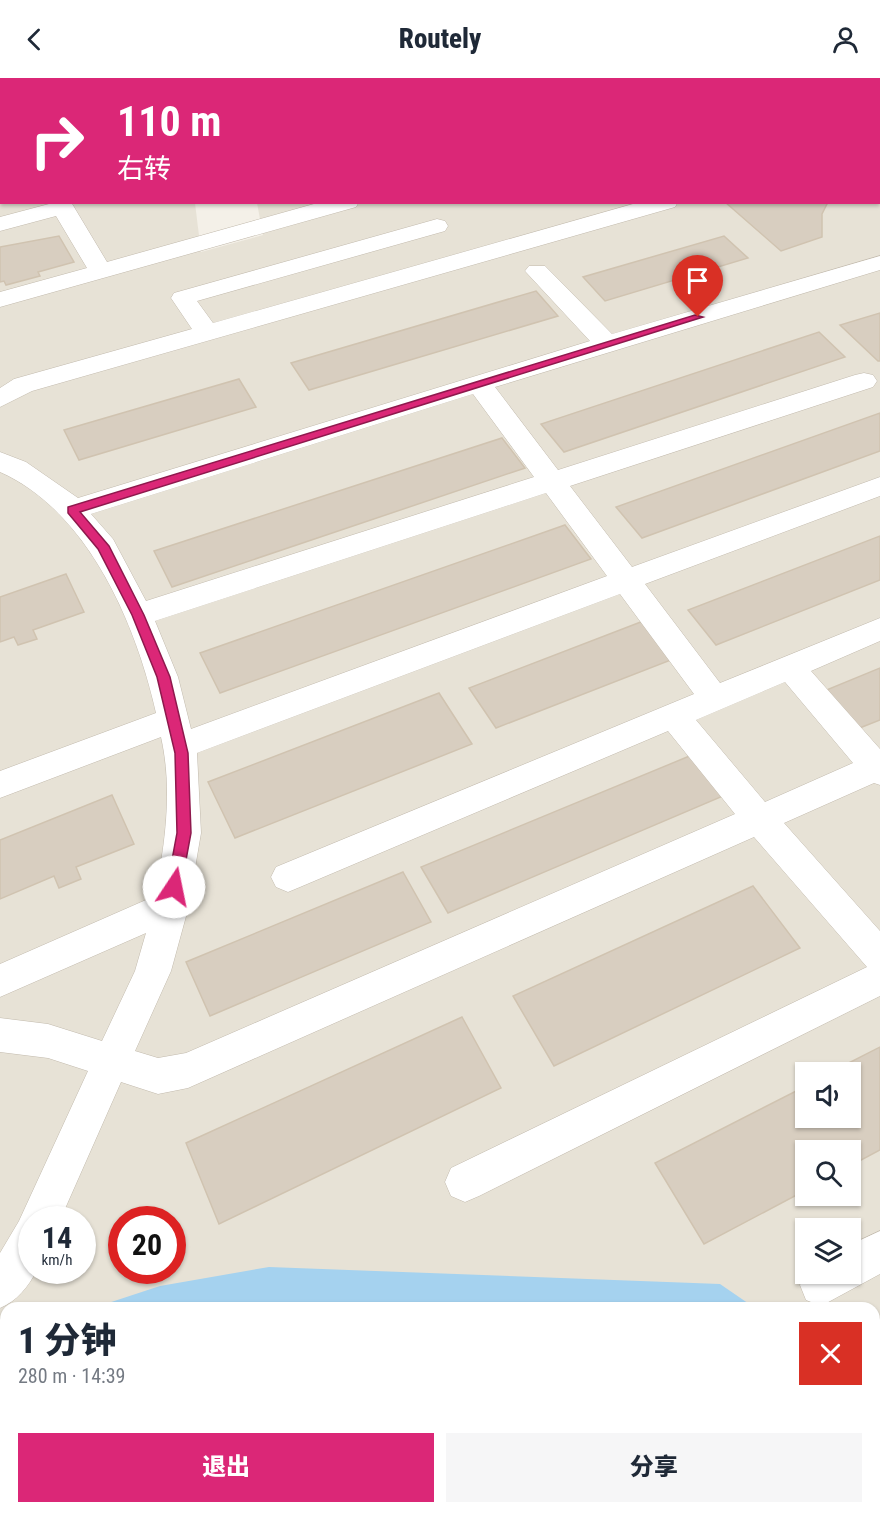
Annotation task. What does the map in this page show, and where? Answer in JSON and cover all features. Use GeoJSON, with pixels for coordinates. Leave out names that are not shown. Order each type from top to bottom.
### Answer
{"type":"FeatureCollection","features":[{"type":"Feature","properties":{"kind":"street"},"geometry":{"type":"LineString","coordinates":[[0,300],[341,204]]}},
{"type":"Feature","properties":{"kind":"street"},"geometry":{"type":"LineString","coordinates":[[0,399],[23,385],[660,204]]}},
{"type":"Feature","properties":{"kind":"street"},"geometry":{"type":"LineString","coordinates":[[0,224],[61,205],[101,272]]}},
{"type":"Feature","properties":{"kind":"street"},"geometry":{"type":"LineString","coordinates":[[207,333],[183,298],[437,226]]}},
{"type":"Feature","properties":{"kind":"street"},"geometry":{"type":"LineString","coordinates":[[72,510],[608,344],[880,263]]}},
{"type":"Feature","properties":{"kind":"street"},"geometry":{"type":"LineString","coordinates":[[537,271],[608,344]]}},
{"type":"Feature","properties":{"kind":"street"},"geometry":{"type":"LineString","coordinates":[[138,615],[864,381]]}},
{"type":"Feature","properties":{"kind":"street"},"geometry":{"type":"LineString","coordinates":[[479,384],[715,699]]}},
{"type":"Feature","properties":{"kind":"street"},"geometry":{"type":"LineString","coordinates":[[0,461],[16,468],[65,502],[103,546],[138,615],[163,677],[176,732],[184,833],[170,906],[153,972],[46,1206]]}},
{"type":"Feature","properties":{"kind":"street"},"geometry":{"type":"LineString","coordinates":[[0,785],[176,732],[626,580],[880,486]]}},
{"type":"Feature","properties":{"kind":"street"},"geometry":{"type":"LineString","coordinates":[[288,877],[880,629]]}},
{"type":"Feature","properties":{"kind":"street"},"geometry":{"type":"LineString","coordinates":[[0,1035],[48,1041],[158,1076],[188,1070],[759,819],[879,769],[790,667]]}},
{"type":"Feature","properties":{"kind":"street"},"geometry":{"type":"LineString","coordinates":[[674,716],[759,819],[880,956]]}},
{"type":"Feature","properties":{"kind":"street"},"geometry":{"type":"LineString","coordinates":[[0,981],[170,906]]}},
{"type":"Feature","properties":{"kind":"street"},"geometry":{"type":"LineString","coordinates":[[465,1182],[880,978]]}},
{"type":"Feature","properties":{"kind":"street"},"geometry":{"type":"LineString","coordinates":[[861,1263],[880,1252]]}},
{"type":"Feature","properties":{"kind":"street"},"geometry":{"type":"LineString","coordinates":[[0,1287],[18,1263]]}},
{"type":"Feature","properties":{"kind":"shaded area"},"geometry":{"type":"Polygon","coordinates":[[[0,204],[195,204],[201,252],[263,235],[257,204],[880,204],[880,1302],[0,1302],[0,204]]]}},
{"type":"Feature","properties":{"kind":"water"},"geometry":{"type":"Polygon","coordinates":[[[269,1267],[720,1284],[746,1302],[111,1302],[160,1286],[186,1284],[186,1281],[269,1267]]]}},
{"type":"Feature","properties":{"kind":"building"},"geometry":{"type":"Polygon","coordinates":[[[727,204],[827,204],[822,214],[822,237],[781,251],[727,204]]]}},
{"type":"Feature","properties":{"kind":"building"},"geometry":{"type":"Polygon","coordinates":[[[59,236],[74,262],[38,272],[40,276],[6,285],[4,281],[0,282],[0,247],[59,236]]]}},
{"type":"Feature","properties":{"kind":"building"},"geometry":{"type":"Polygon","coordinates":[[[724,236],[748,258],[605,301],[583,277],[724,236]]]}},
{"type":"Feature","properties":{"kind":"building"},"geometry":{"type":"Polygon","coordinates":[[[536,291],[558,316],[309,390],[291,363],[536,291]]]}},
{"type":"Feature","properties":{"kind":"building"},"geometry":{"type":"Polygon","coordinates":[[[880,313],[880,361],[878,361],[840,325],[880,313]]]}},
{"type":"Feature","properties":{"kind":"building"},"geometry":{"type":"Polygon","coordinates":[[[819,332],[845,357],[564,452],[541,424],[819,332]]]}},
{"type":"Feature","properties":{"kind":"building"},"geometry":{"type":"Polygon","coordinates":[[[239,379],[256,407],[79,460],[64,430],[239,379]]]}},
{"type":"Feature","properties":{"kind":"building"},"geometry":{"type":"Polygon","coordinates":[[[880,413],[880,451],[642,538],[616,507],[880,413]]]}},
{"type":"Feature","properties":{"kind":"building"},"geometry":{"type":"Polygon","coordinates":[[[502,438],[525,468],[172,587],[154,551],[502,438]]]}},
{"type":"Feature","properties":{"kind":"building"},"geometry":{"type":"Polygon","coordinates":[[[565,525],[591,559],[220,693],[200,653],[565,525]]]}},
{"type":"Feature","properties":{"kind":"building"},"geometry":{"type":"Polygon","coordinates":[[[880,536],[880,580],[716,645],[688,610],[880,536]]]}},
{"type":"Feature","properties":{"kind":"building"},"geometry":{"type":"Polygon","coordinates":[[[66,574],[84,612],[33,630],[37,639],[18,645],[14,637],[0,642],[0,597],[66,574]]]}},
{"type":"Feature","properties":{"kind":"building"},"geometry":{"type":"Polygon","coordinates":[[[646,620],[676,658],[496,728],[469,688],[646,620]]]}},
{"type":"Feature","properties":{"kind":"building"},"geometry":{"type":"Polygon","coordinates":[[[880,668],[880,720],[857,729],[824,691],[880,668]]]}},
{"type":"Feature","properties":{"kind":"building"},"geometry":{"type":"Polygon","coordinates":[[[439,693],[472,744],[235,838],[208,782],[439,693]]]}},
{"type":"Feature","properties":{"kind":"building"},"geometry":{"type":"Polygon","coordinates":[[[692,755],[723,796],[448,913],[421,867],[692,755]]]}},
{"type":"Feature","properties":{"kind":"building"},"geometry":{"type":"Polygon","coordinates":[[[112,795],[134,844],[76,867],[81,879],[59,888],[54,876],[0,899],[0,840],[112,795]]]}},
{"type":"Feature","properties":{"kind":"building"},"geometry":{"type":"Polygon","coordinates":[[[403,872],[431,922],[210,1016],[186,962],[403,872]]]}},
{"type":"Feature","properties":{"kind":"building"},"geometry":{"type":"Polygon","coordinates":[[[753,886],[800,948],[554,1066],[513,996],[753,886]]]}},
{"type":"Feature","properties":{"kind":"building"},"geometry":{"type":"Polygon","coordinates":[[[462,1017],[501,1088],[219,1224],[186,1143],[462,1017]]]}},
{"type":"Feature","properties":{"kind":"building"},"geometry":{"type":"Polygon","coordinates":[[[880,1047],[880,1150],[861,1160],[861,1140],[795,1140],[795,1196],[704,1244],[655,1163],[795,1092],[795,1128],[861,1128],[861,1062],[851,1062],[880,1047]]]}},
{"type":"Feature","properties":{"kind":"route"},"geometry":{"type":"LineString","coordinates":[[174,887],[184,833],[181,753],[163,677],[138,615],[103,546],[72,510],[698,317]]}}]}
